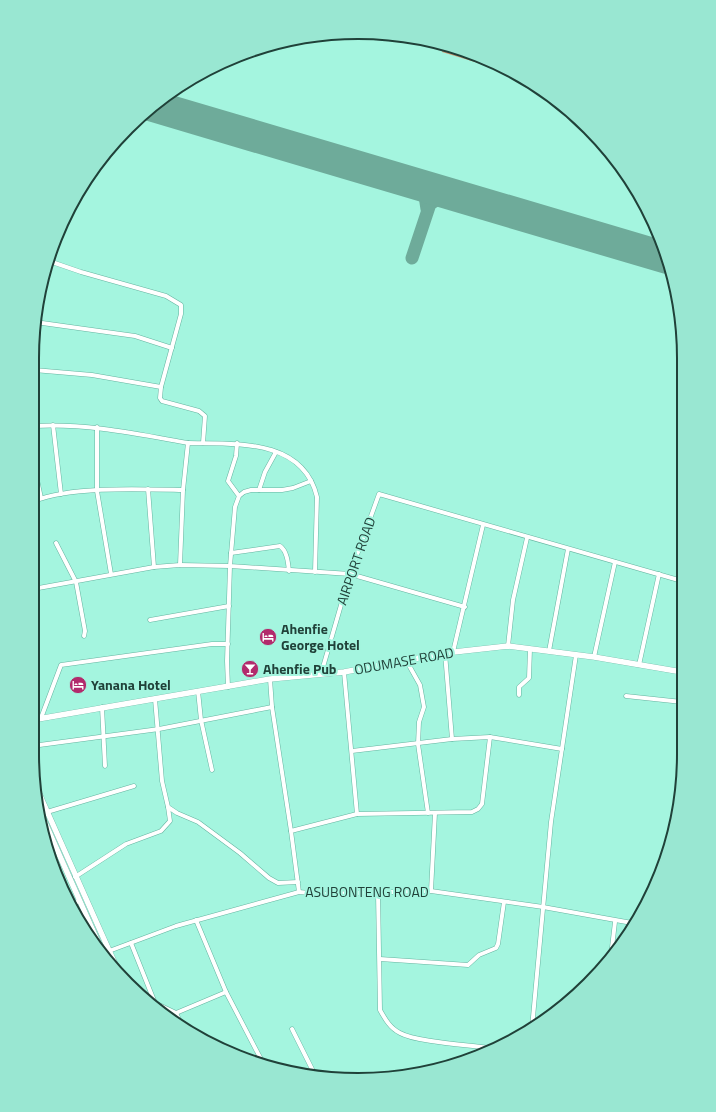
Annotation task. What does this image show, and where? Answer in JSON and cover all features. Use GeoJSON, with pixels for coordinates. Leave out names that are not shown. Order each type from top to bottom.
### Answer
{"type":"FeatureCollection","features":[{"type":"Feature","properties":{"kind":"main road","name":"ODUMASE ROAD"},"geometry":{"type":"LineString","coordinates":[[39,719],[270,679],[344,672],[445,653],[508,646],[594,657],[677,671]]}},
{"type":"Feature","properties":{"kind":"main road"},"geometry":{"type":"LineString","coordinates":[[43,803],[111,956]]}},
{"type":"Feature","properties":{"kind":"main road"},"geometry":{"type":"LineString","coordinates":[[48,831],[92,930]]}},
{"type":"Feature","properties":{"kind":"street"},"geometry":{"type":"LineString","coordinates":[[54,262],[172,298],[181,304],[181,314],[161,387],[160,398],[165,404],[199,411],[205,416],[204,443]]}},
{"type":"Feature","properties":{"kind":"street"},"geometry":{"type":"LineString","coordinates":[[41,323],[135,336],[172,348]]}},
{"type":"Feature","properties":{"kind":"street"},"geometry":{"type":"LineString","coordinates":[[39,370],[92,375],[161,387]]}},
{"type":"Feature","properties":{"kind":"street"},"geometry":{"type":"LineString","coordinates":[[53,425],[61,494]]}},
{"type":"Feature","properties":{"kind":"street"},"geometry":{"type":"LineString","coordinates":[[39,426],[97,427],[188,443],[237,443],[276,452],[298,464],[311,481],[316,497],[315,572]]}},
{"type":"Feature","properties":{"kind":"street"},"geometry":{"type":"LineString","coordinates":[[97,427],[97,491],[111,574]]}},
{"type":"Feature","properties":{"kind":"street"},"geometry":{"type":"LineString","coordinates":[[180,565],[183,490],[188,443]]}},
{"type":"Feature","properties":{"kind":"street"},"geometry":{"type":"LineString","coordinates":[[237,443],[236,456],[228,481],[239,496]]}},
{"type":"Feature","properties":{"kind":"street"},"geometry":{"type":"LineString","coordinates":[[259,490],[264,472],[276,452]]}},
{"type":"Feature","properties":{"kind":"street"},"geometry":{"type":"LineString","coordinates":[[228,687],[227,671],[230,566],[235,507],[239,496],[244,492],[287,489],[311,481]]}},
{"type":"Feature","properties":{"kind":"street"},"geometry":{"type":"LineString","coordinates":[[39,489],[41,498],[61,494],[97,491],[148,489],[183,490]]}},
{"type":"Feature","properties":{"kind":"street"},"geometry":{"type":"LineString","coordinates":[[148,489],[154,567]]}},
{"type":"Feature","properties":{"kind":"street","name":"AIRPORT ROAD"},"geometry":{"type":"LineString","coordinates":[[321,674],[350,574],[379,494],[483,525]]}},
{"type":"Feature","properties":{"kind":"street"},"geometry":{"type":"LineString","coordinates":[[453,652],[465,607],[483,525],[677,579]]}},
{"type":"Feature","properties":{"kind":"street"},"geometry":{"type":"LineString","coordinates":[[508,646],[513,600],[527,538]]}},
{"type":"Feature","properties":{"kind":"street"},"geometry":{"type":"LineString","coordinates":[[56,543],[76,582],[85,631],[84,636]]}},
{"type":"Feature","properties":{"kind":"street"},"geometry":{"type":"LineString","coordinates":[[232,554],[280,546],[284,550],[287,558],[289,571]]}},
{"type":"Feature","properties":{"kind":"street"},"geometry":{"type":"LineString","coordinates":[[549,651],[568,549]]}},
{"type":"Feature","properties":{"kind":"street"},"geometry":{"type":"LineString","coordinates":[[594,657],[616,562]]}},
{"type":"Feature","properties":{"kind":"street"},"geometry":{"type":"LineString","coordinates":[[39,588],[154,567],[180,565],[230,566],[350,574],[465,607]]}},
{"type":"Feature","properties":{"kind":"street"},"geometry":{"type":"LineString","coordinates":[[639,665],[659,574]]}},
{"type":"Feature","properties":{"kind":"street"},"geometry":{"type":"LineString","coordinates":[[150,620],[229,606]]}},
{"type":"Feature","properties":{"kind":"street"},"geometry":{"type":"LineString","coordinates":[[42,718],[61,665],[212,644],[228,644]]}},
{"type":"Feature","properties":{"kind":"street"},"geometry":{"type":"LineString","coordinates":[[519,695],[519,687],[529,678],[530,649]]}},
{"type":"Feature","properties":{"kind":"street"},"geometry":{"type":"LineString","coordinates":[[445,653],[452,739]]}},
{"type":"Feature","properties":{"kind":"street"},"geometry":{"type":"LineString","coordinates":[[533,1021],[551,822],[576,655]]}},
{"type":"Feature","properties":{"kind":"street"},"geometry":{"type":"LineString","coordinates":[[406,660],[420,685],[424,707],[418,722],[418,744],[428,813]]}},
{"type":"Feature","properties":{"kind":"street"},"geometry":{"type":"LineString","coordinates":[[344,672],[357,814]]}},
{"type":"Feature","properties":{"kind":"street"},"geometry":{"type":"LineString","coordinates":[[270,679],[272,707],[299,892]]}},
{"type":"Feature","properties":{"kind":"street"},"geometry":{"type":"LineString","coordinates":[[198,691],[201,720],[212,770]]}},
{"type":"Feature","properties":{"kind":"street"},"geometry":{"type":"LineString","coordinates":[[626,696],[677,701]]}},
{"type":"Feature","properties":{"kind":"street"},"geometry":{"type":"LineString","coordinates":[[75,877],[126,844],[165,828],[170,821],[162,781],[159,728],[155,699]]}},
{"type":"Feature","properties":{"kind":"street"},"geometry":{"type":"LineString","coordinates":[[102,707],[105,766]]}},
{"type":"Feature","properties":{"kind":"street"},"geometry":{"type":"LineString","coordinates":[[39,745],[104,737],[272,707]]}},
{"type":"Feature","properties":{"kind":"street"},"geometry":{"type":"LineString","coordinates":[[352,751],[452,739],[490,737],[562,749]]}},
{"type":"Feature","properties":{"kind":"street"},"geometry":{"type":"LineString","coordinates":[[291,831],[357,814],[472,812],[478,810],[482,804],[490,737]]}},
{"type":"Feature","properties":{"kind":"street"},"geometry":{"type":"LineString","coordinates":[[47,812],[134,786]]}},
{"type":"Feature","properties":{"kind":"street"},"geometry":{"type":"LineString","coordinates":[[168,807],[177,813],[198,822],[240,853],[269,878],[278,883],[298,882]]}},
{"type":"Feature","properties":{"kind":"street"},"geometry":{"type":"LineString","coordinates":[[431,891],[435,813]]}},
{"type":"Feature","properties":{"kind":"street","name":"ASUBONTENG ROAD"},"geometry":{"type":"LineString","coordinates":[[109,951],[196,920],[299,892],[319,894],[431,891],[542,907],[615,922],[628,923]]}},
{"type":"Feature","properties":{"kind":"street"},"geometry":{"type":"LineString","coordinates":[[378,893],[380,1010],[391,1027],[400,1034],[413,1038],[484,1047]]}},
{"type":"Feature","properties":{"kind":"street"},"geometry":{"type":"LineString","coordinates":[[380,959],[468,965],[479,955],[491,950],[498,944],[504,902]]}},
{"type":"Feature","properties":{"kind":"street"},"geometry":{"type":"LineString","coordinates":[[196,920],[226,992],[260,1058]]}},
{"type":"Feature","properties":{"kind":"street"},"geometry":{"type":"LineString","coordinates":[[612,946],[615,922]]}},
{"type":"Feature","properties":{"kind":"street"},"geometry":{"type":"LineString","coordinates":[[131,943],[150,996]]}},
{"type":"Feature","properties":{"kind":"street"},"geometry":{"type":"LineString","coordinates":[[168,1010],[176,1013],[226,992]]}},
{"type":"Feature","properties":{"kind":"street"},"geometry":{"type":"LineString","coordinates":[[292,1029],[313,1070]]}},
{"type":"Feature","properties":{"kind":"shaded area"},"geometry":{"type":"Polygon","coordinates":[[[442,50],[461,56],[483,65],[442,52],[442,50]]]}},
{"type":"Feature","properties":{"kind":"taxiway"},"geometry":{"type":"LineString","coordinates":[[413,183],[425,196],[427,209]]}},
{"type":"Feature","properties":{"kind":"taxiway"},"geometry":{"type":"LineString","coordinates":[[412,258],[430,204],[439,198],[453,195]]}},
{"type":"Feature","properties":{"kind":"runway"},"geometry":{"type":"LineString","coordinates":[[160,108],[660,256]]}},
{"type":"Feature","properties":{"kind":"place","name":"Ahenfie George Hotel"},"geometry":{"type":"Point","coordinates":[268,637]}},
{"type":"Feature","properties":{"kind":"place","name":"Ahenfie Pub"},"geometry":{"type":"Point","coordinates":[250,669]}},
{"type":"Feature","properties":{"kind":"place","name":"Yanana Hotel"},"geometry":{"type":"Point","coordinates":[78,685]}}]}
